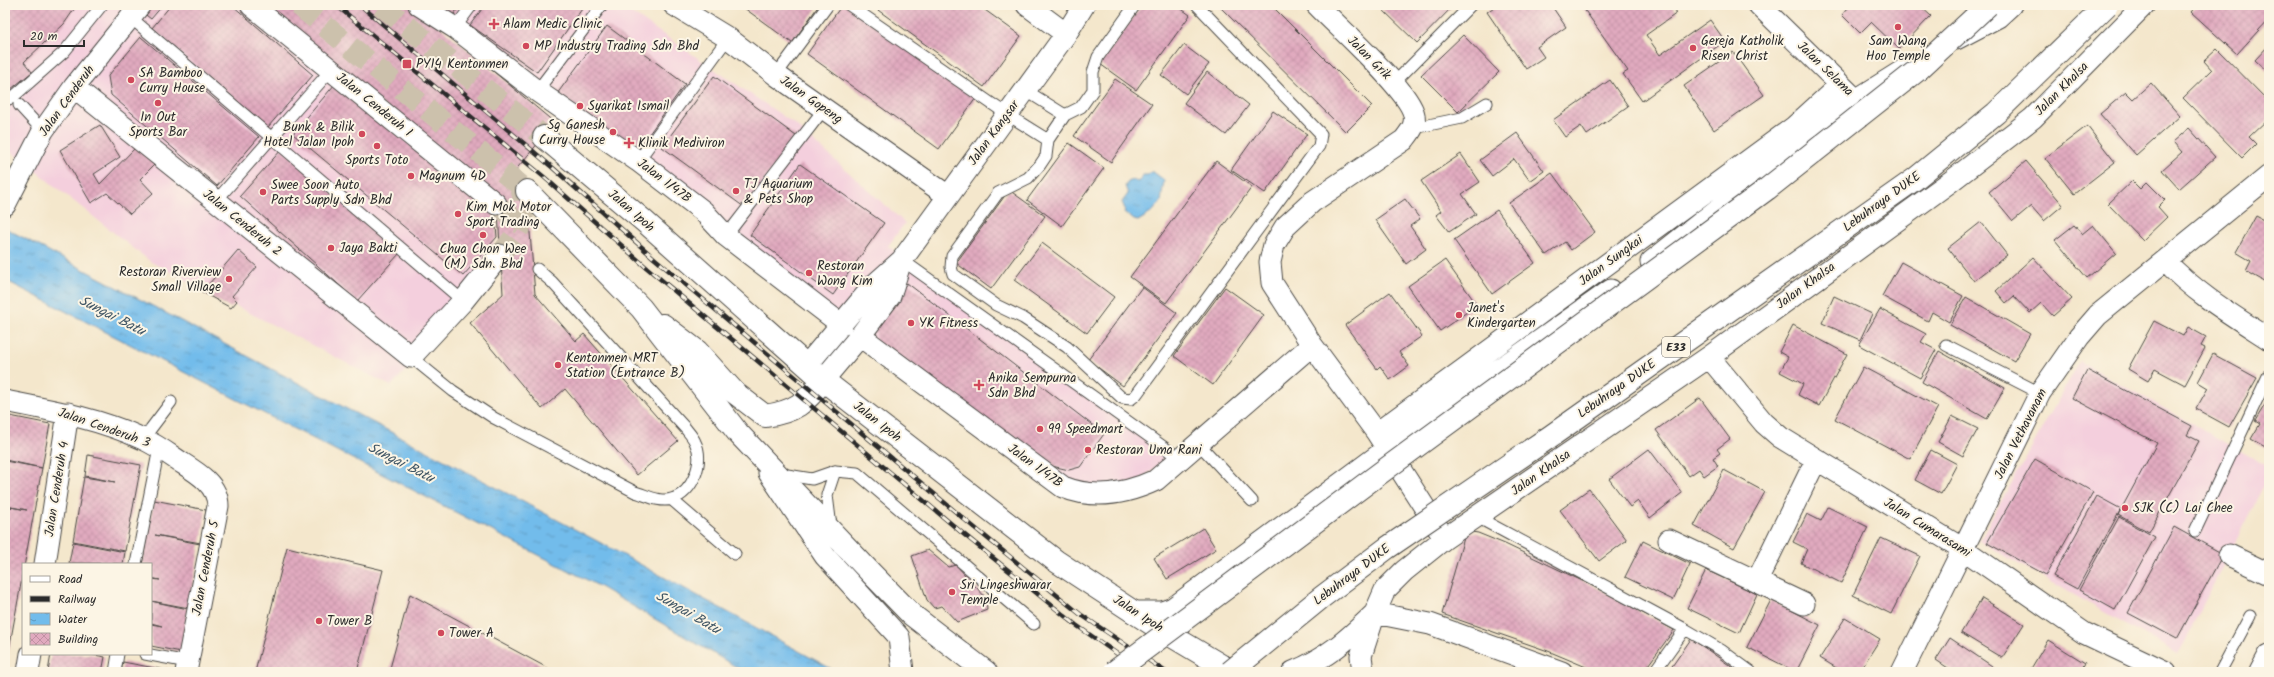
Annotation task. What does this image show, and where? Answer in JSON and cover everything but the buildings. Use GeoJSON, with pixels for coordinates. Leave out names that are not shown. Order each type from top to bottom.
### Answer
{"type":"FeatureCollection","features":[{"type":"Feature","properties":{"kind":"main road"},"geometry":{"type":"LineString","coordinates":[[1114,672],[1383,471],[1767,189],[1918,69],[1988,5]]}},
{"type":"Feature","properties":{"kind":"main road","name":"Lebuhraya DUKE"},"geometry":{"type":"LineString","coordinates":[[1230,672],[1322,596],[1387,548],[1551,436],[1914,179],[1996,112],[2107,5]]}},
{"type":"Feature","properties":{"kind":"main road","name":"Jalan Ipoh"},"geometry":{"type":"LineString","coordinates":[[544,137],[644,222],[823,380],[1056,560],[1133,612],[1222,666],[1237,672]]}},
{"type":"Feature","properties":{"kind":"main road"},"geometry":{"type":"LineString","coordinates":[[527,191],[641,308],[738,433],[831,531],[912,615],[986,672]]}},
{"type":"Feature","properties":{"kind":"main road"},"geometry":{"type":"LineString","coordinates":[[641,308],[697,351],[735,393],[765,416],[785,413],[810,398],[823,380]]}},
{"type":"Feature","properties":{"kind":"street","name":"Jalan Cenderuh 1"},"geometry":{"type":"LineString","coordinates":[[251,5],[496,204]]}},
{"type":"Feature","properties":{"kind":"street","name":"Jalan 1/47B"},"geometry":{"type":"LineString","coordinates":[[419,5],[455,28],[537,91],[638,161],[703,211],[726,236],[842,324]]}},
{"type":"Feature","properties":{"kind":"street","name":"Jalan Gopeng"},"geometry":{"type":"LineString","coordinates":[[674,5],[728,38],[776,75],[948,196]]}},
{"type":"Feature","properties":{"kind":"street"},"geometry":{"type":"LineString","coordinates":[[1027,5],[1066,34]]}},
{"type":"Feature","properties":{"kind":"street","name":"Jalan Kangsar"},"geometry":{"type":"LineString","coordinates":[[806,365],[875,284],[902,260],[1066,34],[1084,5]]}},
{"type":"Feature","properties":{"kind":"street","name":"Jalan Grik"},"geometry":{"type":"LineString","coordinates":[[1318,5],[1394,83],[1412,108],[1414,122]]}},
{"type":"Feature","properties":{"kind":"street","name":"Jalan Selama"},"geometry":{"type":"LineString","coordinates":[[1759,5],[1856,100]]}},
{"type":"Feature","properties":{"kind":"street"},"geometry":{"type":"LineString","coordinates":[[1133,612],[1162,612],[1173,608],[1382,441],[1644,268],[1856,100],[1939,48],[1998,18],[2011,5]]}},
{"type":"Feature","properties":{"kind":"street","name":"Jalan Khalsa"},"geometry":{"type":"LineString","coordinates":[[1363,672],[1361,656],[1374,613],[1385,590],[1404,571],[1444,539],[1709,357],[1950,182],[2033,118],[2144,5]]}},
{"type":"Feature","properties":{"kind":"street","name":"Jalan Cenderuh"},"geometry":{"type":"LineString","coordinates":[[7,201],[43,132],[74,87],[135,11]]}},
{"type":"Feature","properties":{"kind":"street","name":"Jalan Sungkai"},"geometry":{"type":"LineString","coordinates":[[1382,441],[1794,127],[1840,85]]}},
{"type":"Feature","properties":{"kind":"street","name":"Jalan Cenderuh 2"},"geometry":{"type":"LineString","coordinates":[[74,87],[215,202],[411,357]]}},
{"type":"Feature","properties":{"kind":"street"},"geometry":{"type":"LineString","coordinates":[[1414,122],[1404,140],[1312,202],[1285,227],[1274,245],[1270,262],[1272,283],[1312,345],[1382,441],[1444,539]]}},
{"type":"Feature","properties":{"kind":"street","name":"Jalan Vethavanam"},"geometry":{"type":"LineString","coordinates":[[1902,672],[2040,392],[2079,337],[2098,315],[2269,176]]}},
{"type":"Feature","properties":{"kind":"street","name":"Jalan Kangsar"},"geometry":{"type":"LineString","coordinates":[[823,380],[860,336],[890,296],[902,260]]}},
{"type":"Feature","properties":{"kind":"street"},"geometry":{"type":"LineString","coordinates":[[2165,261],[2180,277],[2200,293],[2269,339]]}},
{"type":"Feature","properties":{"kind":"street"},"geometry":{"type":"LineString","coordinates":[[411,357],[494,265]]}},
{"type":"Feature","properties":{"kind":"street","name":"Jalan 1/47B"},"geometry":{"type":"LineString","coordinates":[[860,336],[1053,481],[1074,491],[1112,494],[1127,492],[1156,480],[1179,458],[1312,345]]}},
{"type":"Feature","properties":{"kind":"street","name":"Jalan Cumarasami"},"geometry":{"type":"LineString","coordinates":[[1709,357],[1764,423],[1780,437],[1963,549],[2084,633],[2166,672]]}},
{"type":"Feature","properties":{"kind":"street","name":"Jalan Cenderuh 3"},"geometry":{"type":"LineString","coordinates":[[5,401],[68,414],[151,443],[196,471]]}},
{"type":"Feature","properties":{"kind":"street","name":"Jalan Cenderuh 4"},"geometry":{"type":"LineString","coordinates":[[45,563],[68,414]]}},
{"type":"Feature","properties":{"kind":"street"},"geometry":{"type":"LineString","coordinates":[[757,453],[780,491],[825,556],[899,637],[903,672]]}},
{"type":"Feature","properties":{"kind":"street"},"geometry":{"type":"LineString","coordinates":[[1757,581],[1816,460]]}},
{"type":"Feature","properties":{"kind":"street","name":"Jalan Cenderuh 5"},"geometry":{"type":"LineString","coordinates":[[187,667],[218,506],[218,500],[211,487],[196,471]]}},
{"type":"Feature","properties":{"kind":"street"},"geometry":{"type":"LineString","coordinates":[[1669,540],[1804,604]]}},
{"type":"Feature","properties":{"kind":"street"},"geometry":{"type":"LineString","coordinates":[[2229,555],[2269,574]]}},
{"type":"Feature","properties":{"kind":"street"},"geometry":{"type":"LineString","coordinates":[[1374,613],[1430,624],[1562,672]]}},
{"type":"Feature","properties":{"kind":"street","name":"Jalan Khalsa"},"geometry":{"type":"LineString","coordinates":[[1293,672],[1314,663],[1339,647],[1374,613]]}},
{"type":"Feature","properties":{"kind":"street"},"geometry":{"type":"LineString","coordinates":[[28,672],[31,655]]}},
{"type":"Feature","properties":{"kind":"street"},"geometry":{"type":"LineString","coordinates":[[2260,672],[2269,655]]}},
{"type":"Feature","properties":{"kind":"lane"},"geometry":{"type":"LineString","coordinates":[[5,100],[12,98],[64,52],[102,5]]}},
{"type":"Feature","properties":{"kind":"lane"},"geometry":{"type":"LineString","coordinates":[[455,28],[472,5]]}},
{"type":"Feature","properties":{"kind":"lane"},"geometry":{"type":"LineString","coordinates":[[537,91],[602,5]]}},
{"type":"Feature","properties":{"kind":"lane"},"geometry":{"type":"LineString","coordinates":[[776,75],[828,5]]}},
{"type":"Feature","properties":{"kind":"lane"},"geometry":{"type":"LineString","coordinates":[[849,5],[1008,115],[1048,140]]}},
{"type":"Feature","properties":{"kind":"lane"},"geometry":{"type":"LineString","coordinates":[[1135,5],[1098,57],[1093,72],[1093,90],[1081,107],[1065,114],[1048,140],[1046,156],[1040,165],[1028,178],[998,193],[952,256],[951,266],[954,274],[996,305],[1023,318],[1067,347],[1122,398],[1131,400],[1318,146],[1321,134],[1197,5]]}},
{"type":"Feature","properties":{"kind":"lane"},"geometry":{"type":"LineString","coordinates":[[1394,83],[1471,5]]}},
{"type":"Feature","properties":{"kind":"lane"},"geometry":{"type":"LineString","coordinates":[[135,11],[270,136],[463,301]]}},
{"type":"Feature","properties":{"kind":"lane"},"geometry":{"type":"LineString","coordinates":[[638,161],[728,38]]}},
{"type":"Feature","properties":{"kind":"lane"},"geometry":{"type":"LineString","coordinates":[[215,202],[270,136],[330,70]]}},
{"type":"Feature","properties":{"kind":"lane"},"geometry":{"type":"LineString","coordinates":[[1025,90],[1065,114]]}},
{"type":"Feature","properties":{"kind":"lane"},"geometry":{"type":"LineString","coordinates":[[1414,122],[1462,118],[1487,103]]}},
{"type":"Feature","properties":{"kind":"lane"},"geometry":{"type":"LineString","coordinates":[[19,105],[43,132]]}},
{"type":"Feature","properties":{"kind":"lane"},"geometry":{"type":"LineString","coordinates":[[726,236],[824,109]]}},
{"type":"Feature","properties":{"kind":"lane"},"geometry":{"type":"LineString","coordinates":[[902,260],[1179,458]]}},
{"type":"Feature","properties":{"kind":"lane"},"geometry":{"type":"LineString","coordinates":[[537,269],[557,288],[681,423],[696,442],[699,462],[696,471],[684,492],[671,500]]}},
{"type":"Feature","properties":{"kind":"lane"},"geometry":{"type":"LineString","coordinates":[[1946,345],[2040,392]]}},
{"type":"Feature","properties":{"kind":"lane"},"geometry":{"type":"LineString","coordinates":[[411,357],[453,392],[494,418],[635,492],[652,498],[671,500],[735,554]]}},
{"type":"Feature","properties":{"kind":"lane"},"geometry":{"type":"LineString","coordinates":[[2194,531],[2269,374]]}},
{"type":"Feature","properties":{"kind":"lane"},"geometry":{"type":"LineString","coordinates":[[136,563],[151,443],[172,402]]}},
{"type":"Feature","properties":{"kind":"lane"},"geometry":{"type":"LineString","coordinates":[[1198,443],[1252,501]]}},
{"type":"Feature","properties":{"kind":"lane"},"geometry":{"type":"LineString","coordinates":[[831,531],[827,495],[835,471]]}},
{"type":"Feature","properties":{"kind":"lane"},"geometry":{"type":"LineString","coordinates":[[776,473],[812,479],[835,471],[857,473],[1034,624]]}},
{"type":"Feature","properties":{"kind":"lane"},"geometry":{"type":"LineString","coordinates":[[1477,517],[1685,629],[1721,650],[1751,672]]}},
{"type":"Feature","properties":{"kind":"lane"},"geometry":{"type":"LineString","coordinates":[[2220,672],[2250,616]]}},
{"type":"Feature","properties":{"kind":"lane"},"geometry":{"type":"LineString","coordinates":[[1654,672],[1685,629]]}},
{"type":"Feature","properties":{"kind":"lane"},"geometry":{"type":"LineString","coordinates":[[115,672],[118,655]]}},
{"type":"Feature","properties":{"kind":"lane"},"geometry":{"type":"LineString","coordinates":[[148,655],[187,667]]}},
{"type":"Feature","properties":{"kind":"shaded area"},"geometry":{"type":"Polygon","coordinates":[[[5,5],[243,5],[494,211],[493,280],[391,386],[151,262],[5,147],[5,5]]]}},
{"type":"Feature","properties":{"kind":"shaded area"},"geometry":{"type":"Polygon","coordinates":[[[425,5],[620,5],[796,125],[905,223],[888,246],[1168,457],[1138,482],[1064,495],[425,5]]]}},
{"type":"Feature","properties":{"kind":"shaded area","name":"SJK (C) Lai Chee"},"geometry":{"type":"Polygon","coordinates":[[[2080,361],[2269,467],[2269,475],[2178,654],[1979,541],[2080,361]]]}},
{"type":"Feature","properties":{"kind":"water"},"geometry":{"type":"Polygon","coordinates":[[[1152,171],[1164,180],[1161,202],[1151,213],[1138,221],[1134,220],[1124,212],[1125,209],[1122,202],[1128,194],[1125,186],[1128,182],[1133,180],[1138,182],[1143,175],[1148,175],[1152,171]]]}},
{"type":"Feature","properties":{"kind":"water","name":"Sungai Batu"},"geometry":{"type":"Polygon","coordinates":[[[5,228],[614,550],[837,672],[745,672],[597,585],[5,280],[5,228]]]}},
{"type":"Feature","properties":{"kind":"tunnel"},"geometry":{"type":"LineString","coordinates":[[299,5],[527,191]]}},
{"type":"Feature","properties":{"kind":"tunnel"},"geometry":{"type":"LineString","coordinates":[[381,5],[544,137]]}},
{"type":"Feature","properties":{"kind":"tunnel"},"geometry":{"type":"LineString","coordinates":[[500,255],[514,237],[521,224],[523,217],[521,187]]}},
{"type":"Feature","properties":{"kind":"tunnel"},"geometry":{"type":"LineString","coordinates":[[496,204],[522,225]]}},
{"type":"Feature","properties":{"kind":"railway"},"geometry":{"type":"LineString","coordinates":[[336,5],[544,177],[646,267],[961,532],[1076,625],[1143,672]]}},
{"type":"Feature","properties":{"kind":"railway"},"geometry":{"type":"LineString","coordinates":[[360,5],[553,168],[654,258],[970,524],[1080,614],[1166,672]]}},
{"type":"Feature","properties":{"kind":"place","name":"Alam Medic Clinic"},"geometry":{"type":"Point","coordinates":[494,24]}},
{"type":"Feature","properties":{"kind":"place","name":"Sam Wang Hoo Temple"},"geometry":{"type":"Point","coordinates":[1898,27]}},
{"type":"Feature","properties":{"kind":"place","name":"MP Industry Trading Sdn Bhd"},"geometry":{"type":"Point","coordinates":[526,46]}},
{"type":"Feature","properties":{"kind":"place","name":"Gereja Katholik Risen Christ"},"geometry":{"type":"Point","coordinates":[1693,48]}},
{"type":"Feature","properties":{"kind":"place","name":"PY14 Kentonmen"},"geometry":{"type":"Point","coordinates":[407,64]}},
{"type":"Feature","properties":{"kind":"place","name":"SA Bamboo Curry House"},"geometry":{"type":"Point","coordinates":[131,80]}},
{"type":"Feature","properties":{"kind":"place","name":"In Out Sports Bar"},"geometry":{"type":"Point","coordinates":[158,103]}},
{"type":"Feature","properties":{"kind":"place","name":"Syarikat Ismail"},"geometry":{"type":"Point","coordinates":[580,106]}},
{"type":"Feature","properties":{"kind":"place","name":"Sg Ganesh Curry House"},"geometry":{"type":"Point","coordinates":[613,132]}},
{"type":"Feature","properties":{"kind":"place","name":"Bunk & Bilik Hotel Jalan Ipoh"},"geometry":{"type":"Point","coordinates":[362,134]}},
{"type":"Feature","properties":{"kind":"place","name":"Klinik Mediviron"},"geometry":{"type":"Point","coordinates":[629,143]}},
{"type":"Feature","properties":{"kind":"place","name":"Sports Toto"},"geometry":{"type":"Point","coordinates":[377,146]}},
{"type":"Feature","properties":{"kind":"place","name":"Magnum 4D"},"geometry":{"type":"Point","coordinates":[411,176]}},
{"type":"Feature","properties":{"kind":"place","name":"TJ Aquarium & Pets Shop"},"geometry":{"type":"Point","coordinates":[736,191]}},
{"type":"Feature","properties":{"kind":"place","name":"Swee Soon Auto Parts Supply Sdn Bhd"},"geometry":{"type":"Point","coordinates":[263,192]}},
{"type":"Feature","properties":{"kind":"place","name":"Kim Mok Motor Sport Trading"},"geometry":{"type":"Point","coordinates":[458,214]}},
{"type":"Feature","properties":{"kind":"place","name":"Chua Chon Wee (M) Sdn. Bhd"},"geometry":{"type":"Point","coordinates":[483,235]}},
{"type":"Feature","properties":{"kind":"place","name":"Jaya Bakti"},"geometry":{"type":"Point","coordinates":[331,248]}},
{"type":"Feature","properties":{"kind":"place","name":"Restoran Wong Kim"},"geometry":{"type":"Point","coordinates":[809,273]}},
{"type":"Feature","properties":{"kind":"place","name":"Restoran Riverview Small Village"},"geometry":{"type":"Point","coordinates":[229,279]}},
{"type":"Feature","properties":{"kind":"place","name":"Janet's Kindergarten"},"geometry":{"type":"Point","coordinates":[1459,315]}},
{"type":"Feature","properties":{"kind":"place","name":"YK Fitness"},"geometry":{"type":"Point","coordinates":[911,323]}},
{"type":"Feature","properties":{"kind":"place","name":"Kentonmen MRT Station (Entrance B)"},"geometry":{"type":"Point","coordinates":[558,365]}},
{"type":"Feature","properties":{"kind":"place","name":"Anika Sempurna Sdn Bhd"},"geometry":{"type":"Point","coordinates":[979,385]}},
{"type":"Feature","properties":{"kind":"place","name":"99 Speedmart"},"geometry":{"type":"Point","coordinates":[1040,429]}},
{"type":"Feature","properties":{"kind":"place","name":"Restoran Uma Rani"},"geometry":{"type":"Point","coordinates":[1088,450]}},
{"type":"Feature","properties":{"kind":"place","name":"SJK (C) Lai Chee"},"geometry":{"type":"Point","coordinates":[2125,508]}},
{"type":"Feature","properties":{"kind":"place","name":"Sri Lingeshwarar Temple"},"geometry":{"type":"Point","coordinates":[952,592]}},
{"type":"Feature","properties":{"kind":"place","name":"Tower B"},"geometry":{"type":"Point","coordinates":[319,621]}},
{"type":"Feature","properties":{"kind":"place","name":"Tower A"},"geometry":{"type":"Point","coordinates":[441,633]}}]}
